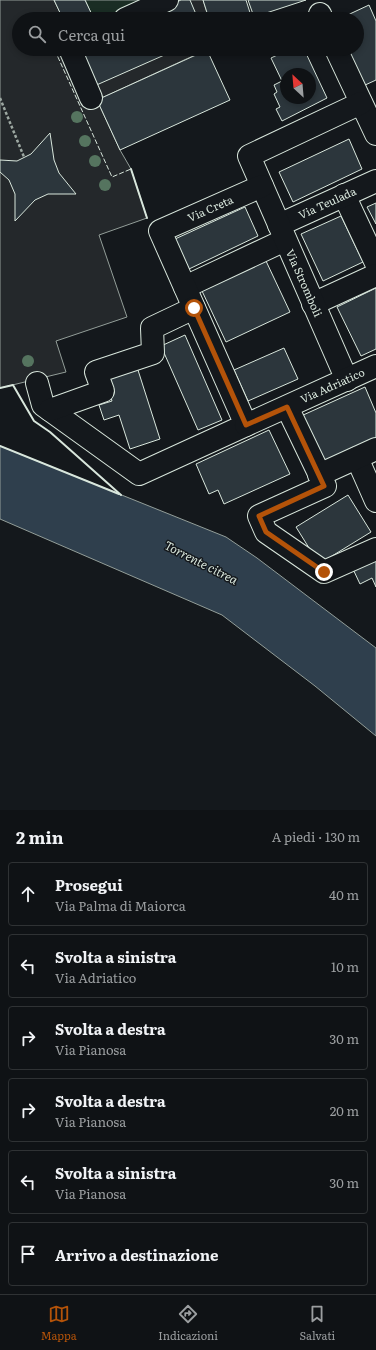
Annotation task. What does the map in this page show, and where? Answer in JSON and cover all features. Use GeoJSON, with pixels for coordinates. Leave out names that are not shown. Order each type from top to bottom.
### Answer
{"type":"FeatureCollection","features":[{"type":"Feature","properties":{"kind":"street"},"geometry":{"type":"LineString","coordinates":[[140,12],[167,0]]}},
{"type":"Feature","properties":{"kind":"street"},"geometry":{"type":"LineString","coordinates":[[73,56],[92,98]]}},
{"type":"Feature","properties":{"kind":"street"},"geometry":{"type":"LineString","coordinates":[[339,56],[376,134]]}},
{"type":"Feature","properties":{"kind":"street","name":"Via Stromboli"},"geometry":{"type":"LineString","coordinates":[[347,380],[248,156],[362,103]]}},
{"type":"Feature","properties":{"kind":"street","name":"Via Teulada"},"geometry":{"type":"LineString","coordinates":[[185,287],[282,233],[344,196],[376,181]]}},
{"type":"Feature","properties":{"kind":"street","name":"Via Creta"},"geometry":{"type":"LineString","coordinates":[[185,287],[160,231],[262,186]]}},
{"type":"Feature","properties":{"kind":"street"},"geometry":{"type":"LineString","coordinates":[[344,196],[376,263]]}},
{"type":"Feature","properties":{"kind":"street"},"geometry":{"type":"LineString","coordinates":[[313,304],[376,275]]}},
{"type":"Feature","properties":{"kind":"street"},"geometry":{"type":"LineString","coordinates":[[185,287],[246,425]]}},
{"type":"Feature","properties":{"kind":"street"},"geometry":{"type":"LineString","coordinates":[[37,383],[43,405],[50,410],[103,391],[96,372],[153,353],[152,328],[194,308]]}},
{"type":"Feature","properties":{"kind":"street","name":"Via Adriatico"},"geometry":{"type":"LineString","coordinates":[[50,410],[139,474],[347,380],[375,369]]}},
{"type":"Feature","properties":{"kind":"street"},"geometry":{"type":"LineString","coordinates":[[287,407],[324,486],[259,516],[266,532],[324,572],[376,549]]}},
{"type":"Feature","properties":{"kind":"street"},"geometry":{"type":"LineString","coordinates":[[320,476],[366,454],[376,501]]}},
{"type":"Feature","properties":{"kind":"path"},"geometry":{"type":"LineString","coordinates":[[0,98],[24,157]]}},
{"type":"Feature","properties":{"kind":"green space"},"geometry":{"type":"Polygon","coordinates":[[[85,0],[151,0],[124,12],[91,12],[85,0]]]}},
{"type":"Feature","properties":{"kind":"shaded area"},"geometry":{"type":"Polygon","coordinates":[[[0,0],[54,0],[60,12],[12,12],[12,56],[193,56],[97,100],[120,150],[131,169],[147,218],[99,235],[127,317],[56,341],[66,372],[0,388],[0,0]]]}},
{"type":"Feature","properties":{"kind":"shaded area"},"geometry":{"type":"Polygon","coordinates":[[[151,0],[203,0],[207,12],[124,12],[151,0]]]}},
{"type":"Feature","properties":{"kind":"water","name":"Torrente citrea"},"geometry":{"type":"Polygon","coordinates":[[[0,446],[226,537],[257,558],[376,648],[376,736],[315,686],[222,615],[0,519],[0,446]]]}},
{"type":"Feature","properties":{"kind":"building"},"geometry":{"type":"Polygon","coordinates":[[[54,0],[85,0],[91,12],[60,12],[54,0]]]}},
{"type":"Feature","properties":{"kind":"building"},"geometry":{"type":"Polygon","coordinates":[[[181,0],[190,0],[195,12],[154,12],[181,0]]]}},
{"type":"Feature","properties":{"kind":"building"},"geometry":{"type":"Polygon","coordinates":[[[203,0],[246,0],[250,12],[207,12],[203,0]]]}},
{"type":"Feature","properties":{"kind":"building"},"geometry":{"type":"Polygon","coordinates":[[[248,0],[306,0],[269,12],[252,12],[248,0]]]}},
{"type":"Feature","properties":{"kind":"building"},"geometry":{"type":"Polygon","coordinates":[[[369,5],[376,21],[376,80],[363,86],[349,56],[364,56],[364,12],[354,12],[369,5]]]}},
{"type":"Feature","properties":{"kind":"building"},"geometry":{"type":"Polygon","coordinates":[[[78,56],[162,56],[92,87],[78,56]]]}},
{"type":"Feature","properties":{"kind":"building"},"geometry":{"type":"Polygon","coordinates":[[[194,56],[210,56],[230,100],[120,150],[97,100],[194,56]]]}},
{"type":"Feature","properties":{"kind":"building"},"geometry":{"type":"Polygon","coordinates":[[[275,56],[307,56],[313,68],[280,68],[280,77],[271,58],[275,56]]]}},
{"type":"Feature","properties":{"kind":"building"},"geometry":{"type":"Polygon","coordinates":[[[316,75],[327,98],[316,104],[316,75]]]}},
{"type":"Feature","properties":{"kind":"building"},"geometry":{"type":"Polygon","coordinates":[[[280,82],[280,104],[315,104],[282,121],[276,109],[280,107],[274,94],[277,92],[274,85],[280,82]]]}},
{"type":"Feature","properties":{"kind":"building"},"geometry":{"type":"Polygon","coordinates":[[[50,133],[54,160],[59,173],[76,194],[48,194],[35,200],[15,221],[15,194],[9,180],[0,172],[0,160],[17,161],[31,154],[50,133]]]}},
{"type":"Feature","properties":{"kind":"building"},"geometry":{"type":"Polygon","coordinates":[[[349,139],[362,169],[293,202],[279,172],[349,139]]]}},
{"type":"Feature","properties":{"kind":"building"},"geometry":{"type":"Polygon","coordinates":[[[376,203],[376,224],[367,207],[376,203]]]}},
{"type":"Feature","properties":{"kind":"building"},"geometry":{"type":"Polygon","coordinates":[[[245,207],[258,236],[189,269],[175,239],[245,207]]]}},
{"type":"Feature","properties":{"kind":"building"},"geometry":{"type":"Polygon","coordinates":[[[341,216],[363,262],[323,281],[301,234],[341,216]]]}},
{"type":"Feature","properties":{"kind":"building"},"geometry":{"type":"Polygon","coordinates":[[[266,261],[290,312],[226,342],[202,291],[266,261]]]}},
{"type":"Feature","properties":{"kind":"building"},"geometry":{"type":"Polygon","coordinates":[[[376,288],[376,349],[361,356],[337,307],[376,288]]]}},
{"type":"Feature","properties":{"kind":"building"},"geometry":{"type":"Polygon","coordinates":[[[185,335],[222,420],[198,430],[161,346],[185,335]]]}},
{"type":"Feature","properties":{"kind":"building"},"geometry":{"type":"Polygon","coordinates":[[[284,348],[298,379],[248,401],[234,370],[284,348]]]}},
{"type":"Feature","properties":{"kind":"building"},"geometry":{"type":"Polygon","coordinates":[[[137,367],[160,439],[130,449],[119,415],[104,420],[99,405],[112,401],[105,378],[137,367]]]}},
{"type":"Feature","properties":{"kind":"building"},"geometry":{"type":"Polygon","coordinates":[[[365,387],[376,413],[376,441],[323,465],[301,416],[365,387]]]}},
{"type":"Feature","properties":{"kind":"building"},"geometry":{"type":"Polygon","coordinates":[[[269,430],[290,474],[224,504],[218,490],[209,494],[196,464],[269,430]]]}},
{"type":"Feature","properties":{"kind":"building"},"geometry":{"type":"Polygon","coordinates":[[[348,495],[371,532],[319,564],[296,527],[348,495]]]}},
{"type":"Feature","properties":{"kind":"building"},"geometry":{"type":"Polygon","coordinates":[[[376,556],[376,587],[372,578],[360,584],[352,567],[376,556]]]}},
{"type":"Feature","properties":{"kind":"fence"},"geometry":{"type":"LineString","coordinates":[[57,56],[112,177],[131,169]]}},
{"type":"Feature","properties":{"kind":"wall"},"geometry":{"type":"LineString","coordinates":[[131,169],[147,218]]}},
{"type":"Feature","properties":{"kind":"wall"},"geometry":{"type":"LineString","coordinates":[[0,388],[13,385],[34,421],[50,432],[121,495]]}},
{"type":"Feature","properties":{"kind":"wall"},"geometry":{"type":"LineString","coordinates":[[0,446],[119,494]]}},
{"type":"Feature","properties":{"kind":"route"},"geometry":{"type":"LineString","coordinates":[[194,308],[246,425],[287,407],[324,486],[259,516],[266,532],[324,572]]}}]}
